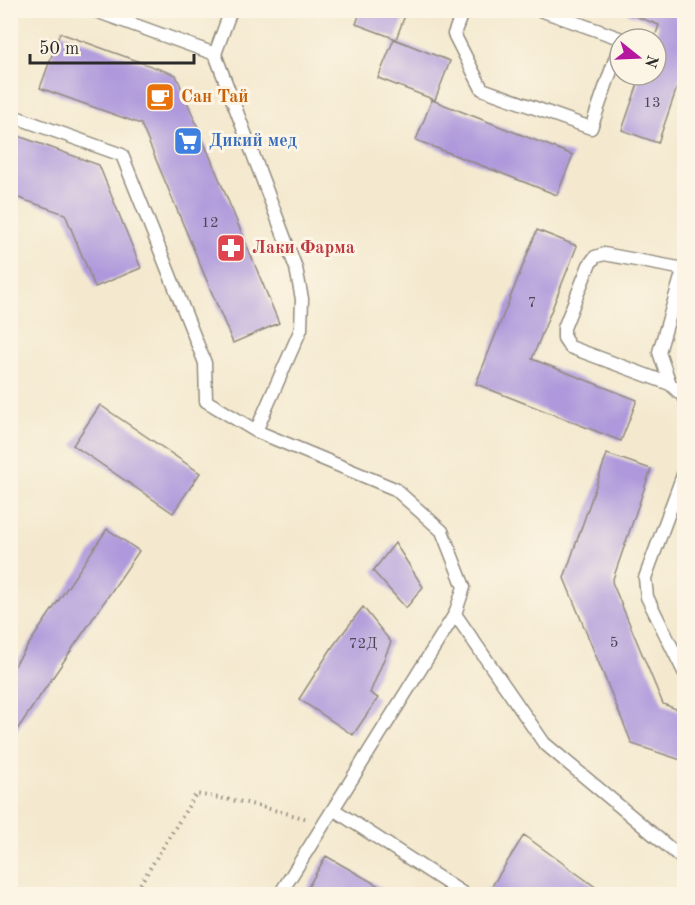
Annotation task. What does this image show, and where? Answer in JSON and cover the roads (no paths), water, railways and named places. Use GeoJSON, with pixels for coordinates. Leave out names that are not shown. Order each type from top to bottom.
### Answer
{"type":"FeatureCollection","features":[{"type":"Feature","properties":{"kind":"lane"},"geometry":{"type":"LineString","coordinates":[[93,10],[215,54]]}},
{"type":"Feature","properties":{"kind":"lane"},"geometry":{"type":"LineString","coordinates":[[231,10],[215,54],[296,268],[302,299],[301,329],[256,430]]}},
{"type":"Feature","properties":{"kind":"lane"},"geometry":{"type":"LineString","coordinates":[[463,10],[454,34],[482,89],[591,128],[608,79]]}},
{"type":"Feature","properties":{"kind":"lane"},"geometry":{"type":"LineString","coordinates":[[540,10],[608,34]]}},
{"type":"Feature","properties":{"kind":"lane"},"geometry":{"type":"LineString","coordinates":[[10,115],[122,155],[205,363],[206,401],[256,430],[395,489],[442,531],[464,587],[454,614],[280,894]]}},
{"type":"Feature","properties":{"kind":"lane"},"geometry":{"type":"LineString","coordinates":[[670,384],[659,352],[684,268],[604,254],[595,257],[589,266],[564,327],[564,339],[570,347],[670,384],[684,397]]}},
{"type":"Feature","properties":{"kind":"lane"},"geometry":{"type":"LineString","coordinates":[[684,472],[645,578],[647,597],[684,672]]}},
{"type":"Feature","properties":{"kind":"lane"},"geometry":{"type":"LineString","coordinates":[[454,614],[544,743],[684,860]]}},
{"type":"Feature","properties":{"kind":"lane"},"geometry":{"type":"LineString","coordinates":[[333,808],[464,894]]}},
{"type":"Feature","properties":{"kind":"place","name":"Сан Тай"},"geometry":{"type":"Point","coordinates":[160,97]}},
{"type":"Feature","properties":{"kind":"place","name":"Дикий мед"},"geometry":{"type":"Point","coordinates":[188,141]}},
{"type":"Feature","properties":{"kind":"place","name":"Лаки Фарма"},"geometry":{"type":"Point","coordinates":[231,248]}}]}
